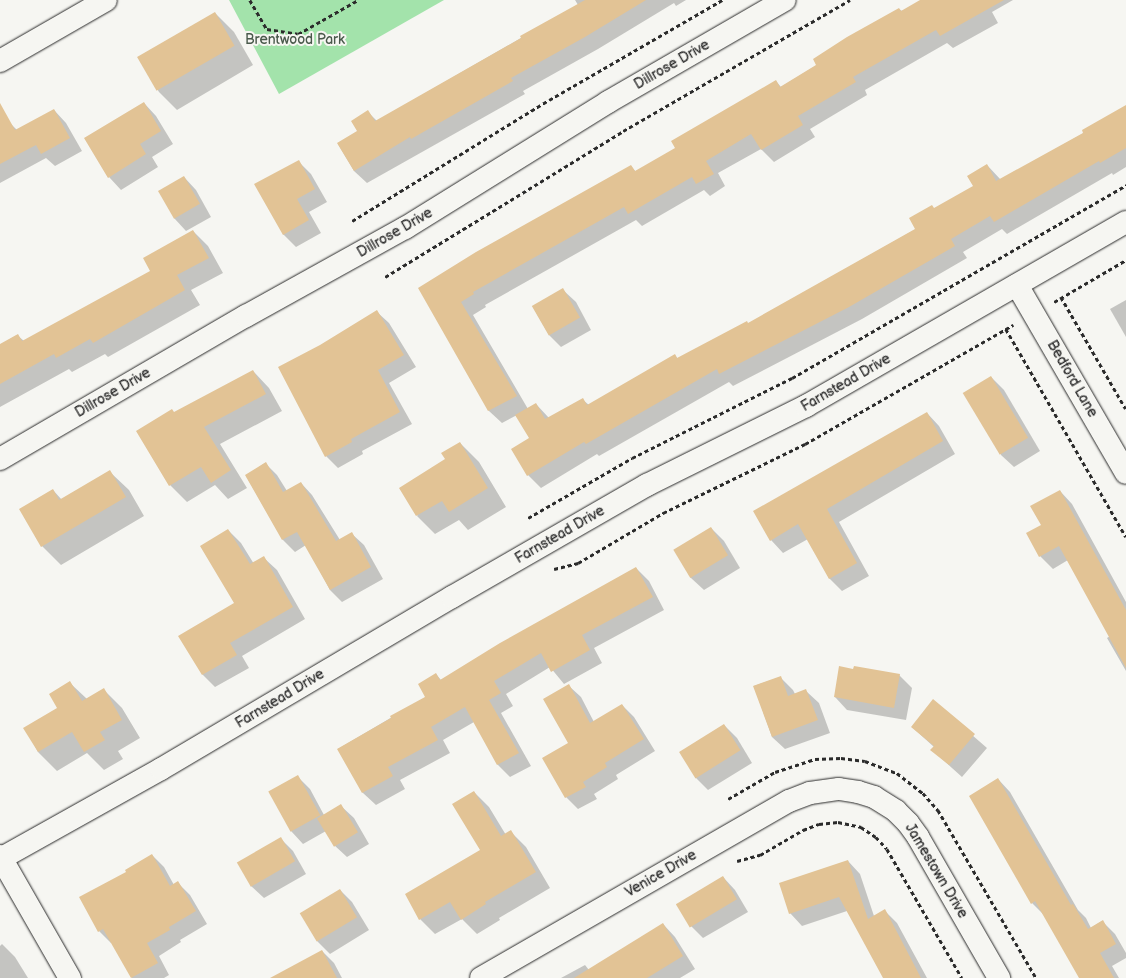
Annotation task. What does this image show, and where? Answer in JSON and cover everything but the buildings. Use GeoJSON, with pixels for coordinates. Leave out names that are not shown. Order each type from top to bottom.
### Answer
{"type":"FeatureCollection","features":[{"type":"Feature","properties":{"kind":"street"},"geometry":{"type":"LineString","coordinates":[[0,61],[106,0]]}},
{"type":"Feature","properties":{"kind":"street","name":"Dillrose Drive"},"geometry":{"type":"LineString","coordinates":[[0,459],[246,316],[405,228],[608,102],[785,0]]}},
{"type":"Feature","properties":{"kind":"street","name":"Farnstead Drive"},"geometry":{"type":"LineString","coordinates":[[0,858],[161,769],[452,597],[647,485],[795,412],[1126,222]]}},
{"type":"Feature","properties":{"kind":"street","name":"Bedford Lane"},"geometry":{"type":"LineString","coordinates":[[1017,285],[1126,473]]}},
{"type":"Feature","properties":{"kind":"street","name":"Venice Drive"},"geometry":{"type":"LineString","coordinates":[[481,978],[789,801],[820,791],[848,790]]}},
{"type":"Feature","properties":{"kind":"street","name":"Jamestown Drive"},"geometry":{"type":"LineString","coordinates":[[848,790],[881,800],[896,811],[908,823],[918,837],[999,978]]}},
{"type":"Feature","properties":{"kind":"street"},"geometry":{"type":"LineString","coordinates":[[0,858],[70,978]]}},
{"type":"Feature","properties":{"kind":"path"},"geometry":{"type":"LineString","coordinates":[[250,0],[267,29],[298,34],[358,0]]}},
{"type":"Feature","properties":{"kind":"path"},"geometry":{"type":"LineString","coordinates":[[352,221],[420,182],[549,100],[722,0]]}},
{"type":"Feature","properties":{"kind":"path"},"geometry":{"type":"LineString","coordinates":[[385,276],[623,131],[850,0]]}},
{"type":"Feature","properties":{"kind":"path"},"geometry":{"type":"LineString","coordinates":[[528,518],[652,447],[792,378],[1126,185]]}},
{"type":"Feature","properties":{"kind":"path"},"geometry":{"type":"LineString","coordinates":[[554,569],[578,563],[669,510],[805,444],[1126,260]]}},
{"type":"Feature","properties":{"kind":"path"},"geometry":{"type":"LineString","coordinates":[[1062,297],[1126,409]]}},
{"type":"Feature","properties":{"kind":"path"},"geometry":{"type":"LineString","coordinates":[[1006,329],[1126,537]]}},
{"type":"Feature","properties":{"kind":"path"},"geometry":{"type":"LineString","coordinates":[[730,862],[760,855],[803,830],[819,824],[838,822],[861,827],[876,837],[887,849],[962,978]]}},
{"type":"Feature","properties":{"kind":"green space","name":"Brentwood Park"},"geometry":{"type":"Polygon","coordinates":[[[229,0],[444,0],[279,94],[229,0]]]}}]}
